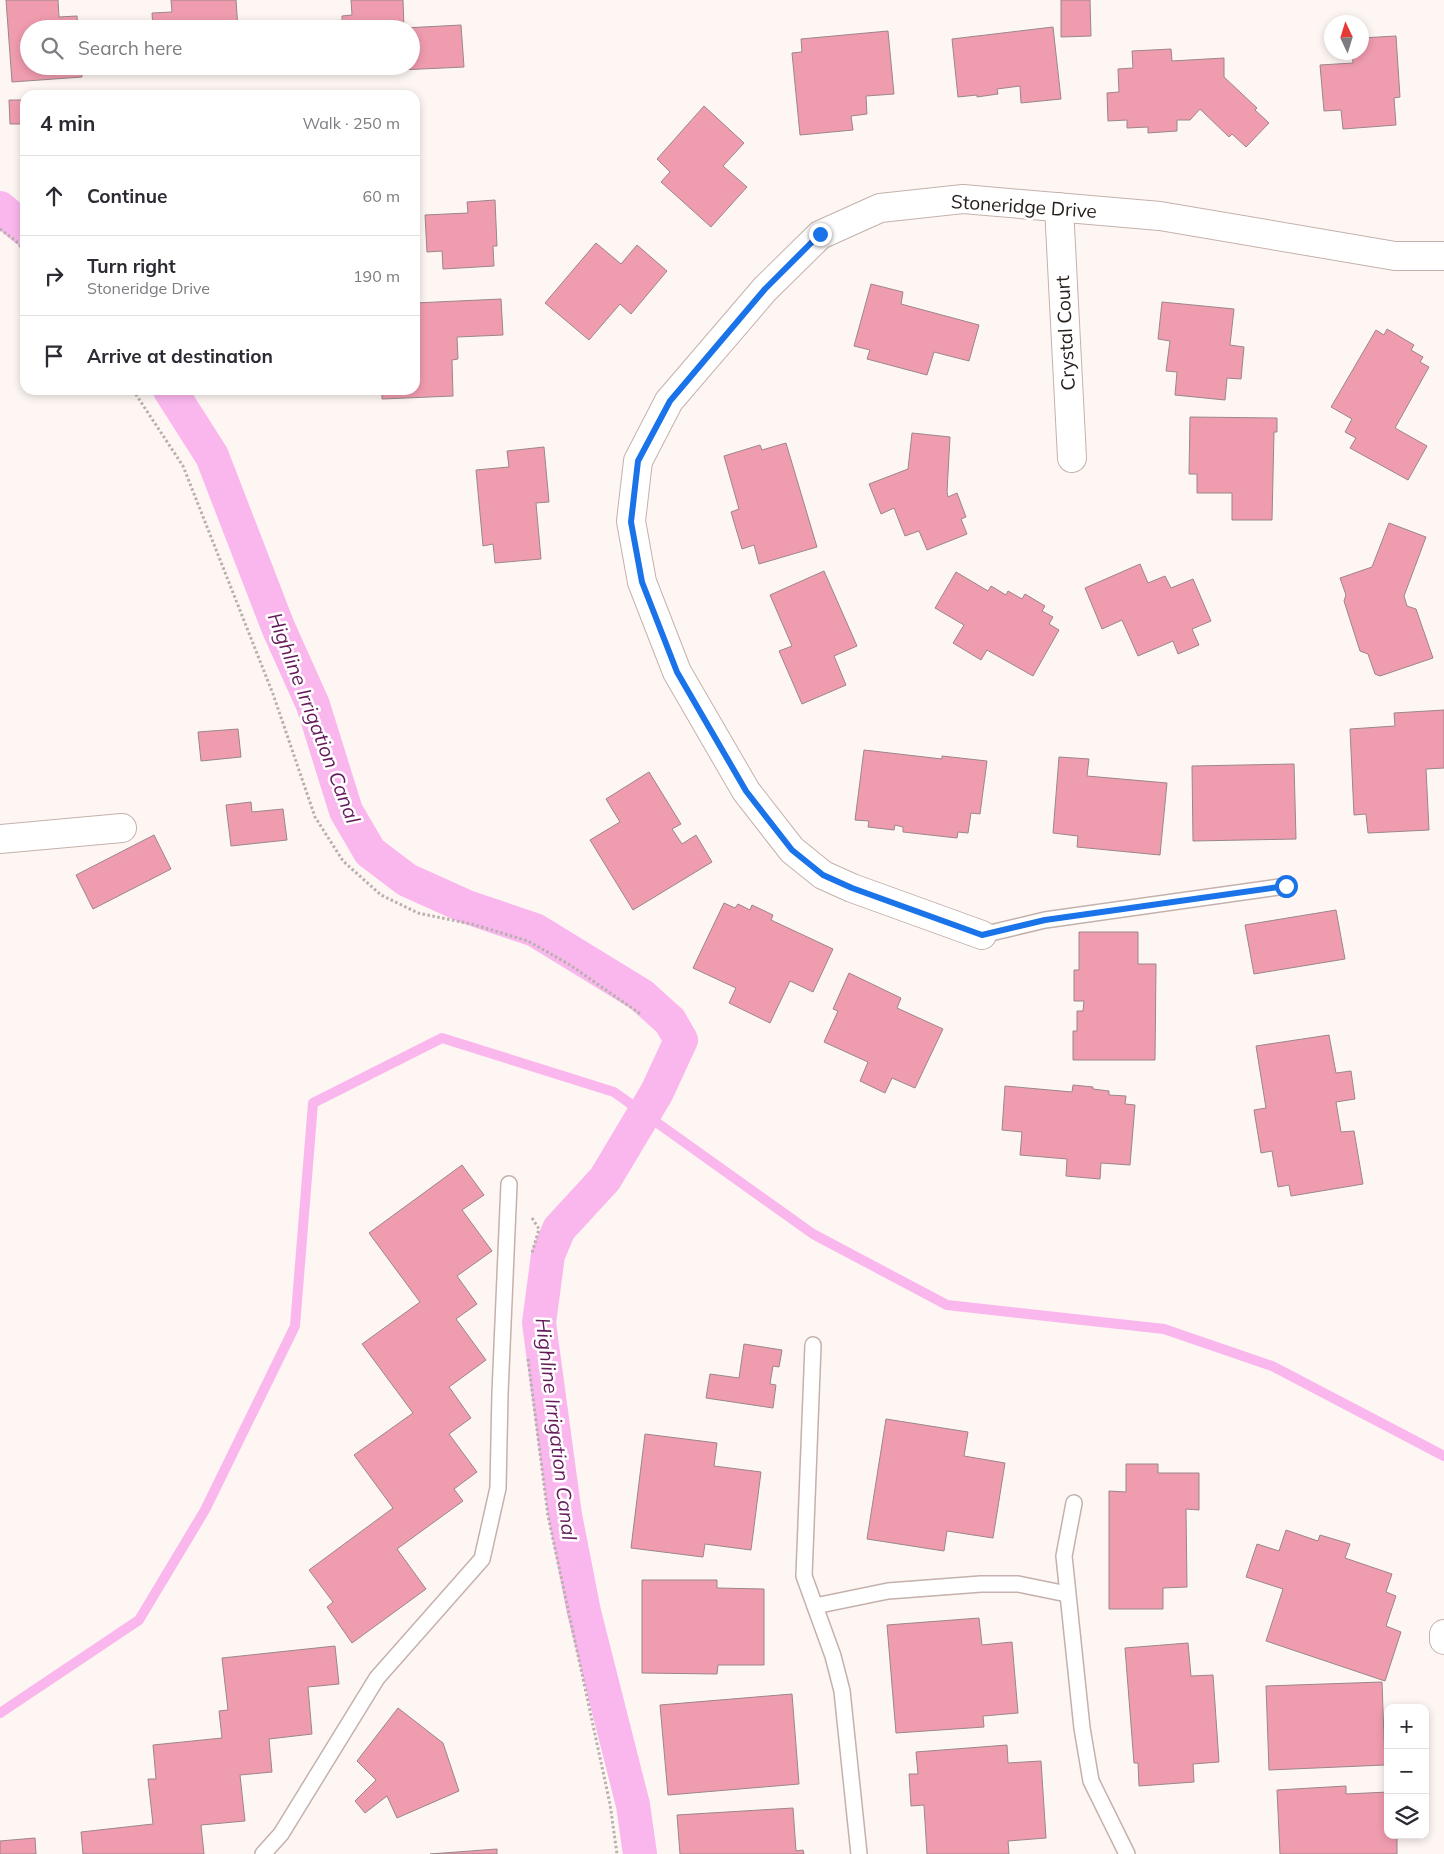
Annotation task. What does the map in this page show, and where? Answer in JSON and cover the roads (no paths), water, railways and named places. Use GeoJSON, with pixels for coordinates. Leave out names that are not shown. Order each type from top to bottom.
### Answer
{"type":"FeatureCollection","features":[{"type":"Feature","properties":{"kind":"street","name":"Stoneridge Drive"},"geometry":{"type":"LineString","coordinates":[[982,935],[852,888],[823,875],[792,850],[746,791],[677,672],[642,582],[631,522],[638,461],[670,401],[765,289],[820,234],[880,208],[963,199],[1059,207],[1160,216],[1395,256],[1444,256]]}},
{"type":"Feature","properties":{"kind":"street","name":"Crystal Court"},"geometry":{"type":"LineString","coordinates":[[1059,207],[1072,458]]}},
{"type":"Feature","properties":{"kind":"street"},"geometry":{"type":"LineString","coordinates":[[0,839],[122,828]]}},
{"type":"Feature","properties":{"kind":"street"},"geometry":{"type":"LineString","coordinates":[[1444,1634],[1444,1640]]}},
{"type":"Feature","properties":{"kind":"lane"},"geometry":{"type":"LineString","coordinates":[[982,935],[1045,920],[1286,886]]}},
{"type":"Feature","properties":{"kind":"lane"},"geometry":{"type":"LineString","coordinates":[[271,1851],[377,1678],[482,1559],[498,1488],[500,1393],[510,1184]]}},
{"type":"Feature","properties":{"kind":"lane"},"geometry":{"type":"LineString","coordinates":[[813,1345],[804,1576],[833,1656],[842,1691],[859,1854]]}},
{"type":"Feature","properties":{"kind":"lane"},"geometry":{"type":"LineString","coordinates":[[1074,1503],[1064,1556],[1082,1728],[1091,1781],[1127,1854]]}},
{"type":"Feature","properties":{"kind":"lane"},"geometry":{"type":"LineString","coordinates":[[815,1606],[888,1591],[981,1584],[1018,1584],[1067,1594]]}},
{"type":"Feature","properties":{"kind":"waterway","name":"Highline Irrigation Canal"},"geometry":{"type":"LineString","coordinates":[[0,208],[20,225]]}},
{"type":"Feature","properties":{"kind":"waterway","name":"Highline Irrigation Canal"},"geometry":{"type":"LineString","coordinates":[[173,395],[212,456],[278,627],[313,705],[346,811],[370,852],[407,880],[467,907],[535,930],[641,995],[670,1021],[681,1040],[657,1092],[605,1179],[559,1229],[548,1255],[539,1323],[565,1515],[584,1612],[633,1805],[640,1854]]}},
{"type":"Feature","properties":{"kind":"waterway"},"geometry":{"type":"LineString","coordinates":[[0,1713],[139,1620],[205,1510],[295,1326],[313,1103],[442,1038],[614,1092],[813,1234],[947,1305],[1164,1329],[1272,1366],[1444,1456]]}}]}
